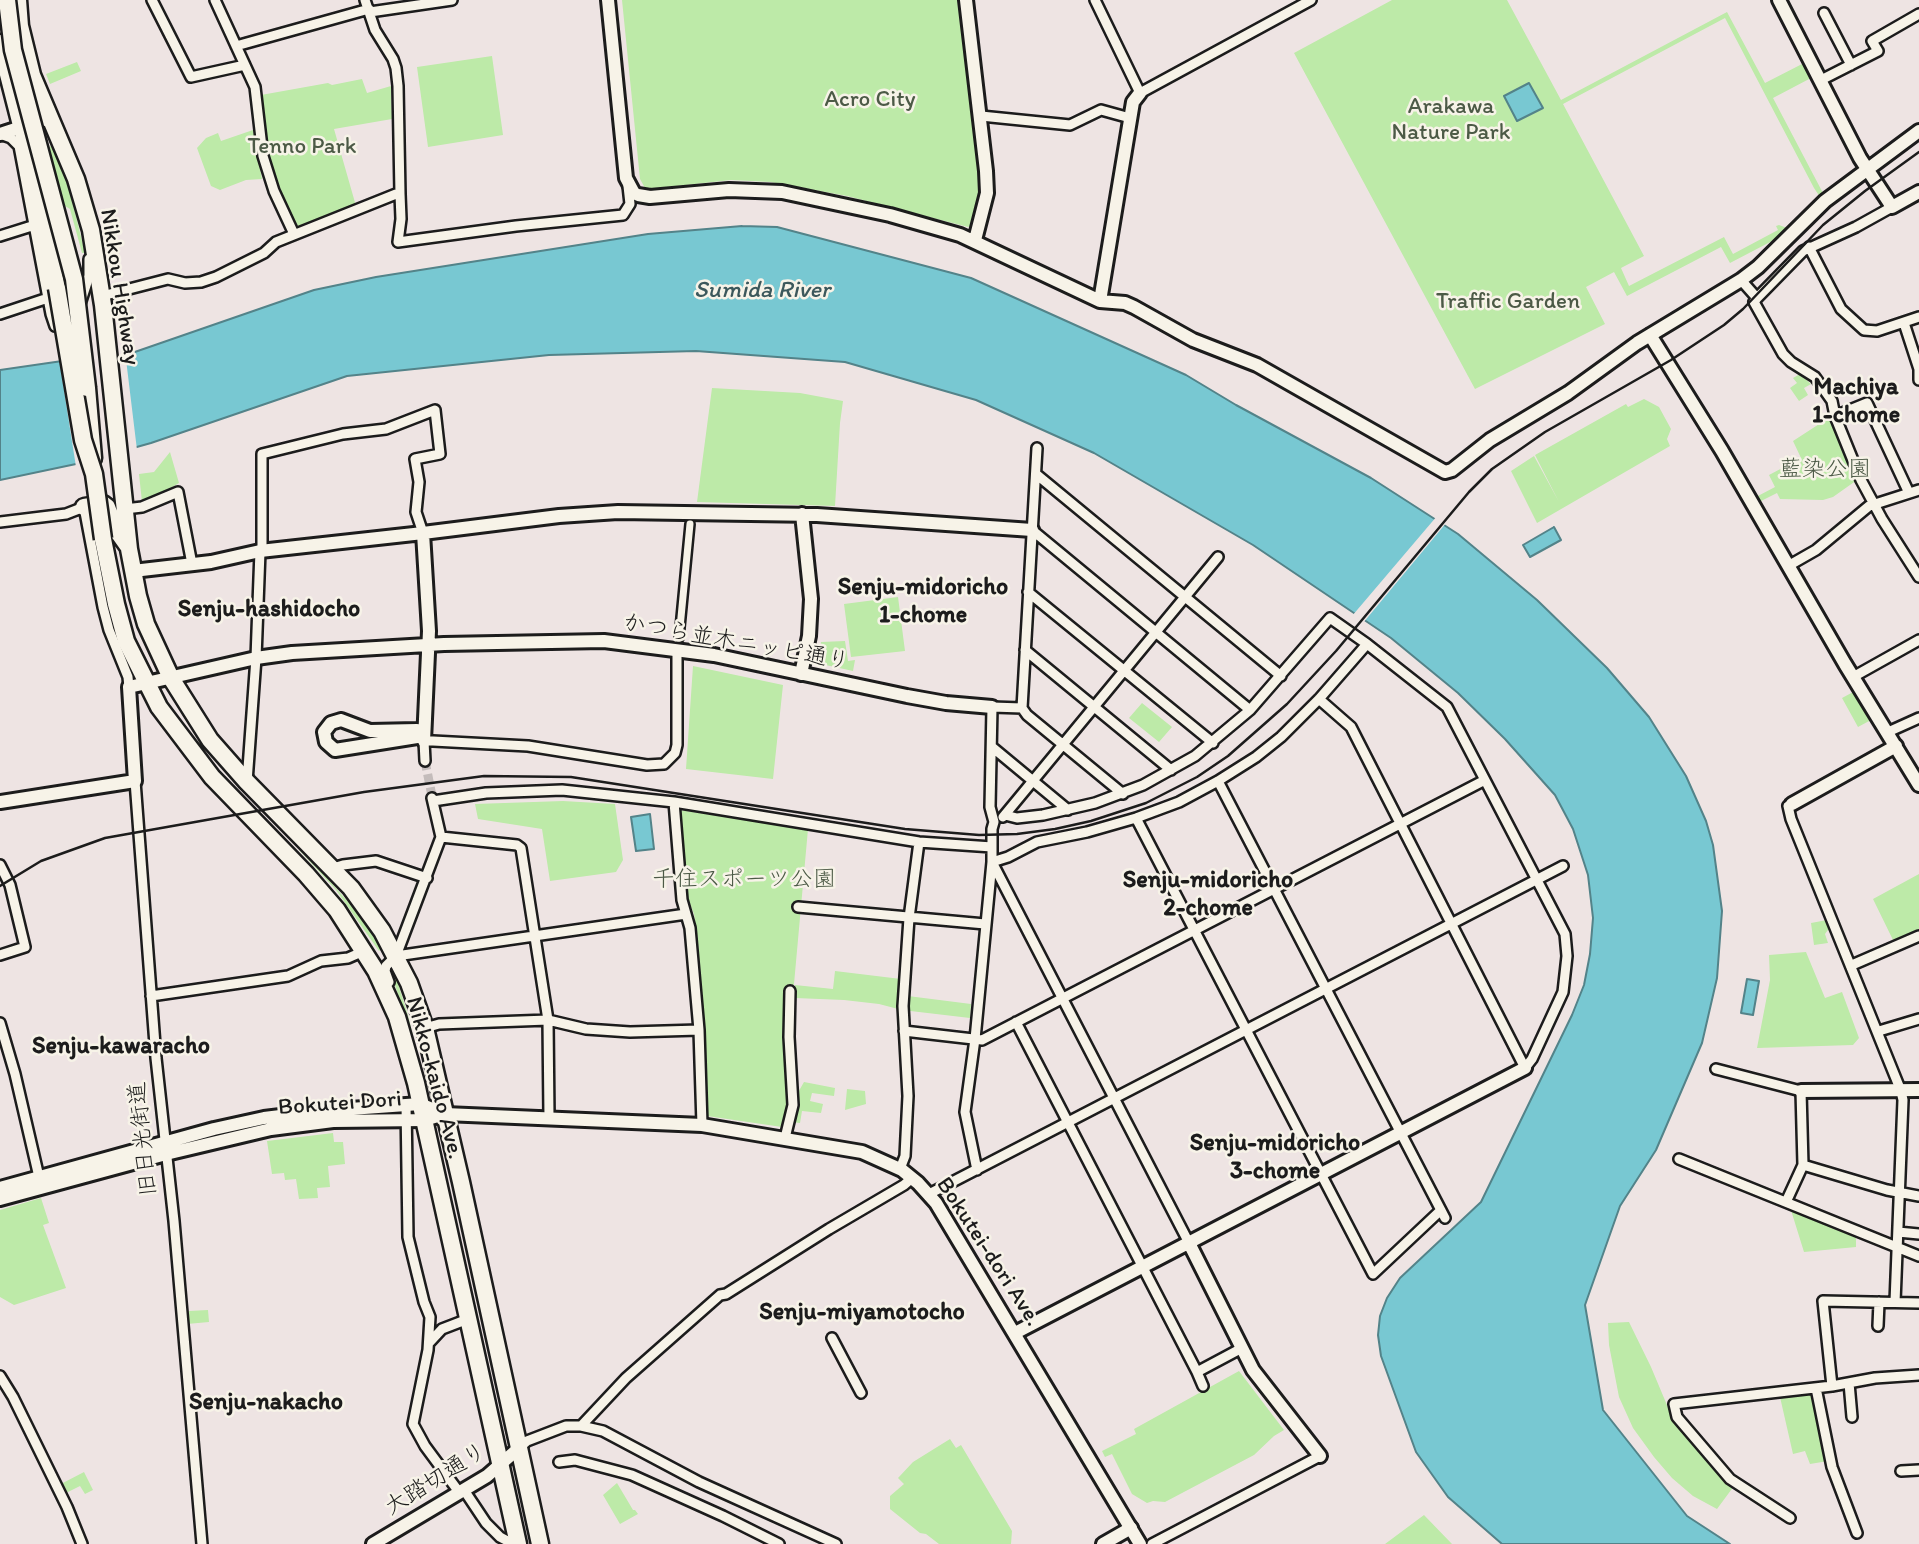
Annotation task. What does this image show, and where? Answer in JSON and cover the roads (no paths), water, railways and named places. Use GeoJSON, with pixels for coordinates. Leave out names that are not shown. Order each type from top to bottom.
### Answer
{"type":"FeatureCollection","features":[{"type":"Feature","properties":{"kind":"highway","name":"Nikkou Highway"},"geometry":{"type":"LineString","coordinates":[[7,0],[13,50],[74,279],[103,539]]}},
{"type":"Feature","properties":{"kind":"highway","name":"Nikkou Highway"},"geometry":{"type":"LineString","coordinates":[[18,0],[26,52],[49,118],[76,179],[91,230],[102,296],[125,509]]}},
{"type":"Feature","properties":{"kind":"highway","name":"Nikkou Highway"},"geometry":{"type":"LineString","coordinates":[[0,43],[45,224],[53,293],[83,440],[94,474]]}},
{"type":"Feature","properties":{"kind":"highway"},"geometry":{"type":"LineString","coordinates":[[84,507],[103,504],[107,507],[115,528],[129,549]]}},
{"type":"Feature","properties":{"kind":"highway"},"geometry":{"type":"LineString","coordinates":[[125,509],[133,572],[146,624],[171,678]]}},
{"type":"Feature","properties":{"kind":"highway","name":"Nikko-kaido Ave."},"geometry":{"type":"LineString","coordinates":[[103,539],[121,623],[146,684],[164,714],[195,758],[321,891],[364,951],[397,1017],[468,1319],[516,1544]]}},
{"type":"Feature","properties":{"kind":"highway","name":"Nikko-kaido Ave."},"geometry":{"type":"LineString","coordinates":[[171,678],[210,740],[368,908],[396,956],[425,1028],[540,1544]]}},
{"type":"Feature","properties":{"kind":"street"},"geometry":{"type":"LineString","coordinates":[[152,0],[191,77],[246,65]]}},
{"type":"Feature","properties":{"kind":"street"},"geometry":{"type":"LineString","coordinates":[[215,0],[255,87],[263,156],[270,180],[296,234]]}},
{"type":"Feature","properties":{"kind":"street"},"geometry":{"type":"LineString","coordinates":[[236,46],[368,7],[452,0]]}},
{"type":"Feature","properties":{"kind":"street"},"geometry":{"type":"LineString","coordinates":[[368,7],[375,30],[396,68],[401,219],[398,242],[623,215],[630,204],[608,0]]}},
{"type":"Feature","properties":{"kind":"street"},"geometry":{"type":"LineString","coordinates":[[966,0],[981,116],[987,193],[975,240]]}},
{"type":"Feature","properties":{"kind":"street"},"geometry":{"type":"LineString","coordinates":[[1095,0],[1140,93]]}},
{"type":"Feature","properties":{"kind":"street"},"geometry":{"type":"LineString","coordinates":[[1100,301],[1133,102],[1140,93],[1311,0]]}},
{"type":"Feature","properties":{"kind":"street"},"geometry":{"type":"LineString","coordinates":[[1779,0],[1866,169],[1892,207]]}},
{"type":"Feature","properties":{"kind":"street"},"geometry":{"type":"LineString","coordinates":[[1824,13],[1851,65]]}},
{"type":"Feature","properties":{"kind":"street"},"geometry":{"type":"LineString","coordinates":[[1821,80],[1878,51],[1872,41],[1919,14]]}},
{"type":"Feature","properties":{"kind":"street"},"geometry":{"type":"LineString","coordinates":[[981,116],[1070,125],[1101,110],[1130,118]]}},
{"type":"Feature","properties":{"kind":"street"},"geometry":{"type":"LineString","coordinates":[[0,134],[49,118]]}},
{"type":"Feature","properties":{"kind":"street"},"geometry":{"type":"LineString","coordinates":[[626,177],[634,193],[643,197],[729,190],[782,192],[890,215],[975,240],[1100,301],[1125,303],[1193,340],[1257,365],[1446,472],[1489,440],[1560,399],[1650,335],[1741,281],[1812,212],[1919,131]]}},
{"type":"Feature","properties":{"kind":"street"},"geometry":{"type":"LineString","coordinates":[[0,134],[11,138],[19,146],[35,225],[53,293],[55,326],[66,326],[76,316],[90,270],[88,248],[91,230]]}},
{"type":"Feature","properties":{"kind":"street"},"geometry":{"type":"LineString","coordinates":[[1919,192],[1856,227],[1809,247],[1795,258],[1754,302],[1783,354],[1815,377],[1832,401],[1835,416],[1873,504],[1919,577]]}},
{"type":"Feature","properties":{"kind":"street"},"geometry":{"type":"LineString","coordinates":[[102,296],[168,279],[185,283],[201,282],[236,268],[264,253],[276,242],[400,194]]}},
{"type":"Feature","properties":{"kind":"street"},"geometry":{"type":"LineString","coordinates":[[0,236],[35,225]]}},
{"type":"Feature","properties":{"kind":"street"},"geometry":{"type":"LineString","coordinates":[[1809,247],[1841,309],[1864,330],[1877,331],[1919,317]]}},
{"type":"Feature","properties":{"kind":"street"},"geometry":{"type":"LineString","coordinates":[[1741,281],[1757,298]]}},
{"type":"Feature","properties":{"kind":"street"},"geometry":{"type":"LineString","coordinates":[[0,314],[53,293]]}},
{"type":"Feature","properties":{"kind":"street"},"geometry":{"type":"LineString","coordinates":[[1904,323],[1919,369],[1919,380]]}},
{"type":"Feature","properties":{"kind":"street"},"geometry":{"type":"LineString","coordinates":[[1650,335],[1722,451],[1919,785]]}},
{"type":"Feature","properties":{"kind":"street"},"geometry":{"type":"LineString","coordinates":[[1788,566],[1816,550],[1873,504],[1914,492],[1867,403],[1835,416]]}},
{"type":"Feature","properties":{"kind":"street"},"geometry":{"type":"LineString","coordinates":[[247,782],[261,551],[262,454],[343,434],[386,429],[435,410],[440,454],[415,459],[419,482],[416,512],[423,533],[429,645],[425,761]]}},
{"type":"Feature","properties":{"kind":"street"},"geometry":{"type":"LineString","coordinates":[[1037,448],[1023,708],[1027,715],[1123,794]]}},
{"type":"Feature","properties":{"kind":"street"},"geometry":{"type":"LineString","coordinates":[[1036,474],[1281,677]]}},
{"type":"Feature","properties":{"kind":"street"},"geometry":{"type":"LineString","coordinates":[[125,509],[142,507],[178,492],[192,564]]}},
{"type":"Feature","properties":{"kind":"street"},"geometry":{"type":"LineString","coordinates":[[0,522],[66,514],[84,507],[103,607],[128,677],[129,687]]}},
{"type":"Feature","properties":{"kind":"street"},"geometry":{"type":"LineString","coordinates":[[133,572],[261,551],[559,516],[618,512],[802,514],[1032,530],[1250,710]]}},
{"type":"Feature","properties":{"kind":"street"},"geometry":{"type":"LineString","coordinates":[[801,674],[809,636],[811,599],[802,514]]}},
{"type":"Feature","properties":{"kind":"street"},"geometry":{"type":"LineString","coordinates":[[679,638],[690,524]]}},
{"type":"Feature","properties":{"kind":"street"},"geometry":{"type":"LineString","coordinates":[[994,821],[1005,815],[1034,782],[1218,557]]}},
{"type":"Feature","properties":{"kind":"street"},"geometry":{"type":"LineString","coordinates":[[1028,592],[1213,743]]}},
{"type":"Feature","properties":{"kind":"street"},"geometry":{"type":"LineString","coordinates":[[1005,815],[1017,818],[1068,810],[1123,794],[1171,770],[1213,743],[1250,710],[1330,618],[1367,643],[1447,707],[1565,934],[1567,976],[1554,1016],[1525,1068],[1015,1333]]}},
{"type":"Feature","properties":{"kind":"street","name":"かつら並木ニッピ通り"},"geometry":{"type":"LineString","coordinates":[[129,687],[256,658],[306,652],[547,640],[604,641],[714,655],[920,698],[992,707]]}},
{"type":"Feature","properties":{"kind":"street"},"geometry":{"type":"LineString","coordinates":[[1853,677],[1919,640]]}},
{"type":"Feature","properties":{"kind":"street"},"geometry":{"type":"LineString","coordinates":[[992,862],[1008,858],[1037,842],[1136,818],[1179,802],[1218,781],[1256,757],[1319,699],[1367,643]]}},
{"type":"Feature","properties":{"kind":"street"},"geometry":{"type":"LineString","coordinates":[[1025,650],[1171,770]]}},
{"type":"Feature","properties":{"kind":"street"},"geometry":{"type":"LineString","coordinates":[[424,738],[417,730],[370,731],[341,720],[327,726],[324,737],[328,746],[339,751],[417,737],[424,738],[528,746],[647,765],[664,764],[675,753],[677,745],[677,651]]}},
{"type":"Feature","properties":{"kind":"street","name":"旧日光街道"},"geometry":{"type":"LineString","coordinates":[[129,687],[151,996],[174,1221],[201,1544]]}},
{"type":"Feature","properties":{"kind":"street"},"geometry":{"type":"LineString","coordinates":[[1319,699],[1351,727],[1525,1068]]}},
{"type":"Feature","properties":{"kind":"street"},"geometry":{"type":"LineString","coordinates":[[977,1170],[965,1112],[975,1039],[992,862],[992,707],[1023,708]]}},
{"type":"Feature","properties":{"kind":"street"},"geometry":{"type":"LineString","coordinates":[[1888,732],[1919,718]]}},
{"type":"Feature","properties":{"kind":"street"},"geometry":{"type":"LineString","coordinates":[[1895,1302],[1901,1091],[1788,806],[1896,746]]}},
{"type":"Feature","properties":{"kind":"street"},"geometry":{"type":"LineString","coordinates":[[992,747],[1068,810]]}},
{"type":"Feature","properties":{"kind":"street"},"geometry":{"type":"LineString","coordinates":[[904,1031],[982,1040],[1485,780]]}},
{"type":"Feature","properties":{"kind":"street"},"geometry":{"type":"LineString","coordinates":[[0,802],[135,781]]}},
{"type":"Feature","properties":{"kind":"street"},"geometry":{"type":"LineString","coordinates":[[1136,818],[1373,1274],[1443,1214],[1218,781]]}},
{"type":"Feature","properties":{"kind":"street"},"geometry":{"type":"LineString","coordinates":[[397,1017],[385,971],[396,956],[441,836],[432,799],[486,793],[562,790],[674,802],[919,842],[992,847]]}},
{"type":"Feature","properties":{"kind":"street"},"geometry":{"type":"LineString","coordinates":[[674,802],[682,900],[690,928],[699,1030],[702,1125]]}},
{"type":"Feature","properties":{"kind":"street"},"geometry":{"type":"LineString","coordinates":[[441,836],[517,845],[521,848],[548,1020],[549,1118]]}},
{"type":"Feature","properties":{"kind":"street"},"geometry":{"type":"LineString","coordinates":[[900,1169],[905,1156],[908,1096],[903,1006],[909,918],[919,842]]}},
{"type":"Feature","properties":{"kind":"street"},"geometry":{"type":"LineString","coordinates":[[333,868],[376,861],[427,878]]}},
{"type":"Feature","properties":{"kind":"street"},"geometry":{"type":"LineString","coordinates":[[992,862],[1253,1370],[1320,1456],[1152,1544]]}},
{"type":"Feature","properties":{"kind":"street"},"geometry":{"type":"LineString","coordinates":[[0,865],[10,885],[25,947],[0,955]]}},
{"type":"Feature","properties":{"kind":"street"},"geometry":{"type":"LineString","coordinates":[[929,1194],[1563,866]]}},
{"type":"Feature","properties":{"kind":"street"},"geometry":{"type":"LineString","coordinates":[[798,907],[985,924]]}},
{"type":"Feature","properties":{"kind":"street"},"geometry":{"type":"LineString","coordinates":[[396,956],[686,914]]}},
{"type":"Feature","properties":{"kind":"street"},"geometry":{"type":"LineString","coordinates":[[1852,965],[1919,936]]}},
{"type":"Feature","properties":{"kind":"street"},"geometry":{"type":"LineString","coordinates":[[151,996],[288,976],[321,961],[348,958],[364,951]]}},
{"type":"Feature","properties":{"kind":"street"},"geometry":{"type":"LineString","coordinates":[[785,1139],[793,1105],[789,1037],[790,991]]}},
{"type":"Feature","properties":{"kind":"street"},"geometry":{"type":"LineString","coordinates":[[1879,1031],[1919,1018]]}},
{"type":"Feature","properties":{"kind":"street"},"geometry":{"type":"LineString","coordinates":[[425,1028],[439,1024],[548,1020],[586,1029],[630,1032],[699,1030]]}},
{"type":"Feature","properties":{"kind":"street"},"geometry":{"type":"LineString","coordinates":[[1016,1022],[1203,1386]]}},
{"type":"Feature","properties":{"kind":"street"},"geometry":{"type":"LineString","coordinates":[[0,1023],[15,1073],[39,1177]]}},
{"type":"Feature","properties":{"kind":"street"},"geometry":{"type":"LineString","coordinates":[[1716,1069],[1801,1091],[1919,1090]]}},
{"type":"Feature","properties":{"kind":"street"},"geometry":{"type":"LineString","coordinates":[[1786,1202],[1803,1165],[1801,1091]]}},
{"type":"Feature","properties":{"kind":"street","name":"Bokutei Dori"},"geometry":{"type":"LineString","coordinates":[[0,1188],[165,1148],[282,1128],[333,1121],[407,1120],[417,1109]]}},
{"type":"Feature","properties":{"kind":"street","name":"Bokutei Dori"},"geometry":{"type":"LineString","coordinates":[[0,1199],[264,1118],[417,1109],[445,1114]]}},
{"type":"Feature","properties":{"kind":"street","name":"Bokutei-dori Ave."},"geometry":{"type":"LineString","coordinates":[[445,1114],[702,1125],[862,1152],[900,1169],[929,1194],[1140,1544]]}},
{"type":"Feature","properties":{"kind":"street"},"geometry":{"type":"LineString","coordinates":[[407,1120],[408,1237],[424,1302],[430,1317],[442,1329]]}},
{"type":"Feature","properties":{"kind":"street"},"geometry":{"type":"LineString","coordinates":[[1679,1158],[1919,1256]]}},
{"type":"Feature","properties":{"kind":"street"},"geometry":{"type":"LineString","coordinates":[[1803,1165],[1919,1196]]}},
{"type":"Feature","properties":{"kind":"street"},"geometry":{"type":"LineString","coordinates":[[581,1426],[626,1378],[720,1295],[726,1294],[912,1178]]}},
{"type":"Feature","properties":{"kind":"street"},"geometry":{"type":"LineString","coordinates":[[1898,1232],[1919,1234]]}},
{"type":"Feature","properties":{"kind":"street"},"geometry":{"type":"LineString","coordinates":[[1832,1386],[1823,1301],[1919,1303]]}},
{"type":"Feature","properties":{"kind":"street"},"geometry":{"type":"LineString","coordinates":[[1878,1326],[1879,1302]]}},
{"type":"Feature","properties":{"kind":"street"},"geometry":{"type":"LineString","coordinates":[[430,1317],[429,1343],[413,1424],[425,1446],[486,1524],[500,1537],[516,1544]]}},
{"type":"Feature","properties":{"kind":"street"},"geometry":{"type":"LineString","coordinates":[[429,1343],[442,1329],[468,1319]]}},
{"type":"Feature","properties":{"kind":"street"},"geometry":{"type":"LineString","coordinates":[[832,1338],[861,1393]]}},
{"type":"Feature","properties":{"kind":"street"},"geometry":{"type":"LineString","coordinates":[[1197,1372],[1242,1348]]}},
{"type":"Feature","properties":{"kind":"street"},"geometry":{"type":"LineString","coordinates":[[1790,1518],[1730,1479],[1677,1417],[1674,1404],[1832,1386],[1875,1378],[1919,1375]]}},
{"type":"Feature","properties":{"kind":"street"},"geometry":{"type":"LineString","coordinates":[[0,1376],[67,1507],[82,1544]]}},
{"type":"Feature","properties":{"kind":"street"},"geometry":{"type":"LineString","coordinates":[[1849,1383],[1853,1417]]}},
{"type":"Feature","properties":{"kind":"street"},"geometry":{"type":"LineString","coordinates":[[1816,1388],[1832,1466],[1857,1533]]}},
{"type":"Feature","properties":{"kind":"street"},"geometry":{"type":"LineString","coordinates":[[519,1448],[527,1441],[566,1426],[603,1431],[699,1482],[836,1544]]}},
{"type":"Feature","properties":{"kind":"street","name":"大踏切通り"},"geometry":{"type":"LineString","coordinates":[[373,1544],[500,1466],[519,1448]]}},
{"type":"Feature","properties":{"kind":"street"},"geometry":{"type":"LineString","coordinates":[[559,1462],[575,1460],[632,1475],[779,1544]]}},
{"type":"Feature","properties":{"kind":"street"},"geometry":{"type":"LineString","coordinates":[[1901,1471],[1919,1470]]}},
{"type":"Feature","properties":{"kind":"street"},"geometry":{"type":"LineString","coordinates":[[1104,1544],[1131,1528]]}},
{"type":"Feature","properties":{"kind":"water"},"geometry":{"type":"Polygon","coordinates":[[[1529,83],[1543,108],[1517,121],[1504,96],[1529,83]]]}},
{"type":"Feature","properties":{"kind":"water","name":"Sumida River"},"geometry":{"type":"Polygon","coordinates":[[[742,226],[777,227],[971,278],[1186,375],[1371,478],[1458,534],[1537,600],[1607,668],[1649,717],[1686,776],[1706,821],[1713,845],[1722,911],[1717,978],[1702,1043],[1656,1150],[1620,1206],[1585,1305],[1603,1410],[1687,1516],[1730,1544],[1502,1544],[1448,1497],[1416,1452],[1381,1356],[1378,1335],[1380,1316],[1387,1298],[1400,1278],[1481,1202],[1572,1015],[1584,985],[1590,954],[1593,918],[1588,875],[1573,829],[1555,795],[1505,739],[1458,693],[1391,638],[1253,545],[1094,453],[976,400],[845,362],[696,351],[549,355],[347,376],[151,443],[76,464],[0,480],[0,370],[129,354],[314,290],[376,277],[648,234],[742,226]]]}},
{"type":"Feature","properties":{"kind":"water"},"geometry":{"type":"Polygon","coordinates":[[[1554,527],[1561,540],[1530,557],[1523,545],[1554,527]]]}},
{"type":"Feature","properties":{"kind":"water"},"geometry":{"type":"Polygon","coordinates":[[[650,814],[654,849],[636,851],[631,817],[650,814]]]}},
{"type":"Feature","properties":{"kind":"water"},"geometry":{"type":"Polygon","coordinates":[[[1747,979],[1759,981],[1753,1015],[1741,1013],[1747,979]]]}},
{"type":"Feature","properties":{"kind":"tunnel"},"geometry":{"type":"LineString","coordinates":[[425,761],[432,796]]}},
{"type":"Feature","properties":{"kind":"railway"},"geometry":{"type":"LineString","coordinates":[[0,886],[41,861],[105,838],[364,792],[484,776],[571,777],[905,829],[979,835],[1055,829],[1091,821],[1146,803],[1197,777],[1228,756],[1287,704],[1336,651],[1469,492],[1492,469],[1545,432],[1671,360],[1724,325],[1743,309],[1823,225],[1919,152]]}},
{"type":"Feature","properties":{"kind":"district","name":"Machiya 1-chome"},"geometry":{"type":"Point","coordinates":[1856,402]}},
{"type":"Feature","properties":{"kind":"district","name":"Senju-midoricho 1-chome"},"geometry":{"type":"Point","coordinates":[923,602]}},
{"type":"Feature","properties":{"kind":"district","name":"Senju-hashidocho"},"geometry":{"type":"Point","coordinates":[269,610]}},
{"type":"Feature","properties":{"kind":"district","name":"Senju-midoricho 2-chome"},"geometry":{"type":"Point","coordinates":[1208,895]}},
{"type":"Feature","properties":{"kind":"district","name":"Senju-kawaracho"},"geometry":{"type":"Point","coordinates":[121,1047]}},
{"type":"Feature","properties":{"kind":"district","name":"Senju-midoricho 3-chome"},"geometry":{"type":"Point","coordinates":[1275,1158]}},
{"type":"Feature","properties":{"kind":"district","name":"Senju-miyamotocho"},"geometry":{"type":"Point","coordinates":[862,1313]}},
{"type":"Feature","properties":{"kind":"district","name":"Senju-nakacho"},"geometry":{"type":"Point","coordinates":[266,1403]}},
{"type":"Feature","properties":{"kind":"park label","name":"Acro City"},"geometry":{"type":"Point","coordinates":[870,100]}},
{"type":"Feature","properties":{"kind":"park label","name":"Arakawa Nature Park"},"geometry":{"type":"Point","coordinates":[1451,120]}},
{"type":"Feature","properties":{"kind":"park label","name":"Tenno Park"},"geometry":{"type":"Point","coordinates":[302,147]}},
{"type":"Feature","properties":{"kind":"park label","name":"Traffic Garden"},"geometry":{"type":"Point","coordinates":[1508,302]}},
{"type":"Feature","properties":{"kind":"park label","name":"藍染公園"},"geometry":{"type":"Point","coordinates":[1825,470]}},
{"type":"Feature","properties":{"kind":"park label","name":"千住スポーツ公園"},"geometry":{"type":"Point","coordinates":[744,880]}}]}
